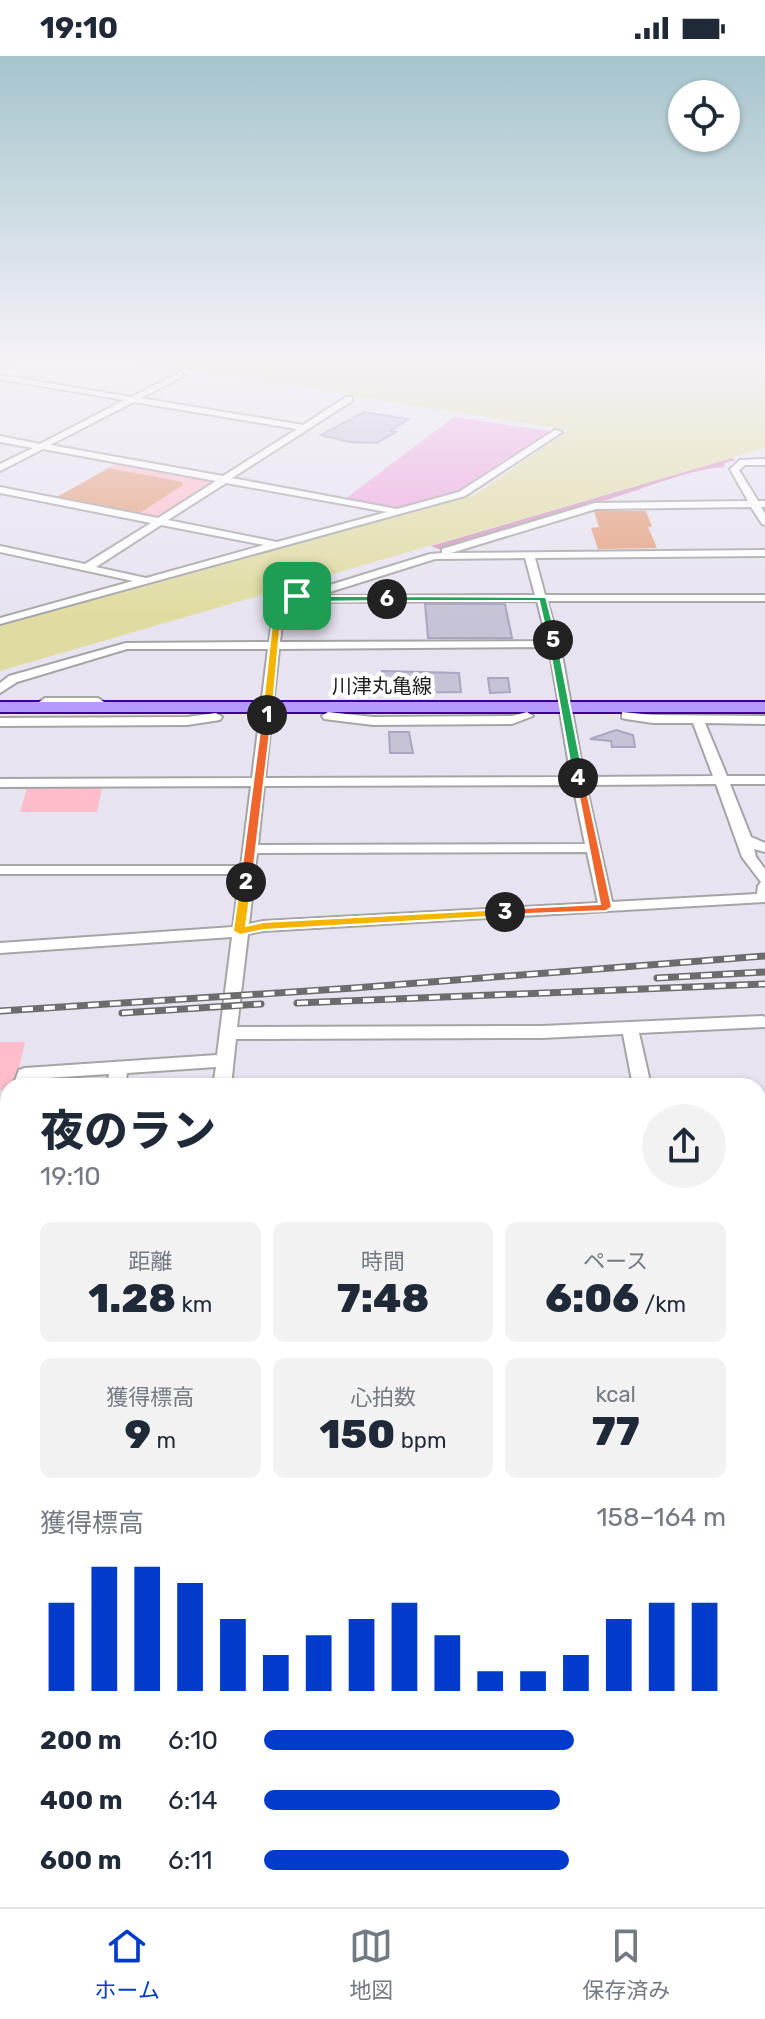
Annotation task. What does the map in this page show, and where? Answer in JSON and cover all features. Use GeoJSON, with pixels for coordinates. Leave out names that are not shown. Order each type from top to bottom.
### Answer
{"type":"FeatureCollection","features":[{"type":"Feature","properties":{"kind":"main road","name":"川津丸亀線"},"geometry":{"type":"LineString","coordinates":[[0,706],[268,713],[619,711],[765,705]]}},
{"type":"Feature","properties":{"kind":"main road","name":"川津丸亀線"},"geometry":{"type":"LineString","coordinates":[[619,711],[765,717]]}},
{"type":"Feature","properties":{"kind":"main road","name":"川津丸亀線"},"geometry":{"type":"LineString","coordinates":[[0,720],[216,713]]}},
{"type":"Feature","properties":{"kind":"street"},"geometry":{"type":"LineString","coordinates":[[18,442],[399,511]]}},
{"type":"Feature","properties":{"kind":"street"},"geometry":{"type":"LineString","coordinates":[[0,465],[45,442]]}},
{"type":"Feature","properties":{"kind":"street"},"geometry":{"type":"LineString","coordinates":[[87,568],[283,442]]}},
{"type":"Feature","properties":{"kind":"street"},"geometry":{"type":"LineString","coordinates":[[0,621],[462,494],[542,442]]}},
{"type":"Feature","properties":{"kind":"street"},"geometry":{"type":"LineString","coordinates":[[734,469],[743,462],[763,462]]}},
{"type":"Feature","properties":{"kind":"street"},"geometry":{"type":"LineString","coordinates":[[745,469],[746,465],[763,462]]}},
{"type":"Feature","properties":{"kind":"street"},"geometry":{"type":"LineString","coordinates":[[734,469],[745,469]]}},
{"type":"Feature","properties":{"kind":"street"},"geometry":{"type":"LineString","coordinates":[[734,469],[762,504]]}},
{"type":"Feature","properties":{"kind":"street"},"geometry":{"type":"LineString","coordinates":[[745,469],[762,504],[765,522]]}},
{"type":"Feature","properties":{"kind":"street"},"geometry":{"type":"LineString","coordinates":[[0,490],[279,545]]}},
{"type":"Feature","properties":{"kind":"street"},"geometry":{"type":"LineString","coordinates":[[223,1078],[276,646],[278,606],[297,596],[438,556],[454,548],[595,506],[762,504]]}},
{"type":"Feature","properties":{"kind":"street"},"geometry":{"type":"LineString","coordinates":[[0,549],[146,581]]}},
{"type":"Feature","properties":{"kind":"street"},"geometry":{"type":"LineString","coordinates":[[438,556],[765,555]]}},
{"type":"Feature","properties":{"kind":"street"},"geometry":{"type":"LineString","coordinates":[[529,556],[554,644],[606,907]]}},
{"type":"Feature","properties":{"kind":"street"},"geometry":{"type":"LineString","coordinates":[[297,596],[303,599],[765,598]]}},
{"type":"Feature","properties":{"kind":"street"},"geometry":{"type":"LineString","coordinates":[[0,689],[13,679],[118,647],[554,644]]}},
{"type":"Feature","properties":{"kind":"street"},"geometry":{"type":"LineString","coordinates":[[619,711],[653,719],[765,717]]}},
{"type":"Feature","properties":{"kind":"street"},"geometry":{"type":"LineString","coordinates":[[698,720],[749,857],[762,854],[765,879]]}},
{"type":"Feature","properties":{"kind":"street"},"geometry":{"type":"LineString","coordinates":[[0,783],[765,780]]}},
{"type":"Feature","properties":{"kind":"street"},"geometry":{"type":"LineString","coordinates":[[251,849],[594,848]]}},
{"type":"Feature","properties":{"kind":"street"},"geometry":{"type":"LineString","coordinates":[[0,870],[247,870]]}},
{"type":"Feature","properties":{"kind":"street"},"geometry":{"type":"LineString","coordinates":[[0,948],[240,931],[263,926],[764,898],[765,886]]}},
{"type":"Feature","properties":{"kind":"street"},"geometry":{"type":"LineString","coordinates":[[230,1033],[630,1029],[764,1022]]}},
{"type":"Feature","properties":{"kind":"street"},"geometry":{"type":"LineString","coordinates":[[630,1029],[640,1078]]}},
{"type":"Feature","properties":{"kind":"street"},"geometry":{"type":"LineString","coordinates":[[24,1078],[25,1074],[226,1060]]}},
{"type":"Feature","properties":{"kind":"street"},"geometry":{"type":"LineString","coordinates":[[117,1078],[119,1067]]}},
{"type":"Feature","properties":{"kind":"shaded area"},"geometry":{"type":"Polygon","coordinates":[[[420,442],[539,442],[459,493],[399,509],[345,499],[420,442]]]}},
{"type":"Feature","properties":{"kind":"shaded area"},"geometry":{"type":"Polygon","coordinates":[[[550,442],[765,442],[765,448],[0,671],[0,626],[475,495],[550,442]]]}},
{"type":"Feature","properties":{"kind":"shaded area"},"geometry":{"type":"Polygon","coordinates":[[[732,458],[735,460],[725,463],[724,467],[677,477],[602,501],[610,502],[441,550],[431,546],[732,458]]]}},
{"type":"Feature","properties":{"kind":"shaded area"},"geometry":{"type":"Polygon","coordinates":[[[117,463],[214,482],[157,517],[57,497],[117,463]]]}},
{"type":"Feature","properties":{"kind":"shaded area"},"geometry":{"type":"Polygon","coordinates":[[[109,468],[182,482],[183,485],[138,514],[57,497],[109,468]]]}},
{"type":"Feature","properties":{"kind":"shaded area"},"geometry":{"type":"Polygon","coordinates":[[[594,511],[646,511],[652,527],[648,527],[657,548],[598,549],[591,528],[599,527],[594,511]]]}},
{"type":"Feature","properties":{"kind":"shaded area"},"geometry":{"type":"Polygon","coordinates":[[[27,788],[102,788],[97,812],[20,812],[27,788]]]}},
{"type":"Feature","properties":{"kind":"shaded area"},"geometry":{"type":"Polygon","coordinates":[[[0,1042],[25,1042],[17,1078],[0,1078],[0,1042]]]}},
{"type":"Feature","properties":{"kind":"building"},"geometry":{"type":"Polygon","coordinates":[[[425,604],[505,604],[512,638],[428,638],[425,604]]]}},
{"type":"Feature","properties":{"kind":"building"},"geometry":{"type":"Polygon","coordinates":[[[382,671],[459,673],[461,692],[384,693],[382,671]]]}},
{"type":"Feature","properties":{"kind":"building"},"geometry":{"type":"Polygon","coordinates":[[[488,678],[508,678],[510,692],[490,693],[488,678]]]}},
{"type":"Feature","properties":{"kind":"building"},"geometry":{"type":"Polygon","coordinates":[[[616,730],[633,735],[635,747],[612,747],[611,741],[590,739],[616,730]]]}},
{"type":"Feature","properties":{"kind":"building"},"geometry":{"type":"Polygon","coordinates":[[[389,732],[409,732],[413,753],[390,753],[389,732]]]}},
{"type":"Feature","properties":{"kind":"railway"},"geometry":{"type":"LineString","coordinates":[[0,1011],[354,988],[765,956]]}},
{"type":"Feature","properties":{"kind":"railway"},"geometry":{"type":"LineString","coordinates":[[657,978],[765,972]]}},
{"type":"Feature","properties":{"kind":"railway"},"geometry":{"type":"LineString","coordinates":[[297,1003],[765,984]]}},
{"type":"Feature","properties":{"kind":"railway"},"geometry":{"type":"LineString","coordinates":[[122,1013],[261,1004]]}},
{"type":"Feature","properties":{"kind":"route"},"geometry":{"type":"LineString","coordinates":[[297,596],[303,599],[543,598],[606,907],[263,926],[240,931],[276,646],[278,606],[286,599],[297,596]]}}]}
